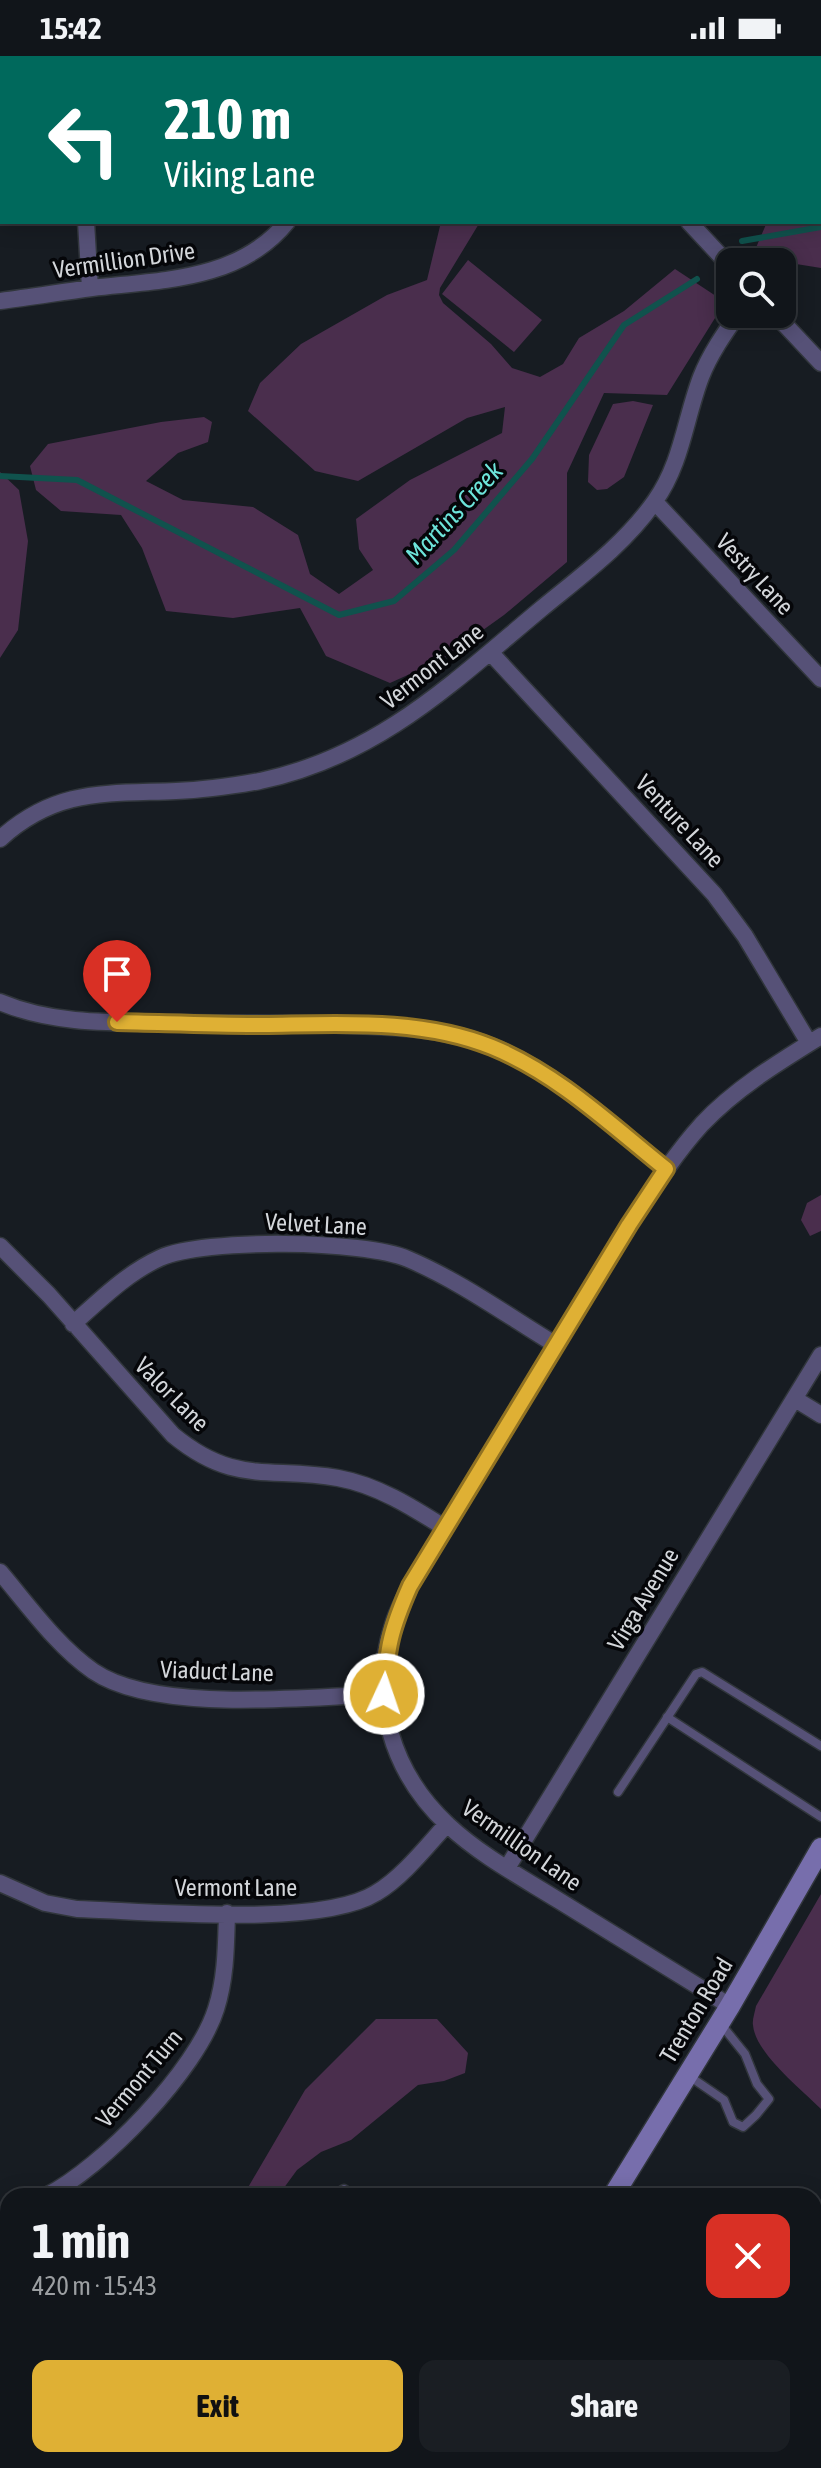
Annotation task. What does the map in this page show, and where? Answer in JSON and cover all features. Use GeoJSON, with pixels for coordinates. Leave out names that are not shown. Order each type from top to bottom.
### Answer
{"type":"FeatureCollection","features":[{"type":"Feature","properties":{"kind":"main road","name":"Trenton Road"},"geometry":{"type":"LineString","coordinates":[[618,2188],[821,1848]]}},
{"type":"Feature","properties":{"kind":"street"},"geometry":{"type":"LineString","coordinates":[[86,224],[90,288]]}},
{"type":"Feature","properties":{"kind":"street","name":"Vermillion Drive"},"geometry":{"type":"LineString","coordinates":[[0,301],[167,281],[209,272],[262,247],[285,224]]}},
{"type":"Feature","properties":{"kind":"street"},"geometry":{"type":"LineString","coordinates":[[691,224],[716,251]]}},
{"type":"Feature","properties":{"kind":"street","name":"Vermont Lane"},"geometry":{"type":"LineString","coordinates":[[0,839],[35,813],[85,795],[210,789],[299,771],[382,735],[420,709],[597,562],[655,502],[680,451],[701,375],[728,328]]}},
{"type":"Feature","properties":{"kind":"street"},"geometry":{"type":"LineString","coordinates":[[788,328],[821,363]]}},
{"type":"Feature","properties":{"kind":"street","name":"Vestry Lane"},"geometry":{"type":"LineString","coordinates":[[655,502],[821,679]]}},
{"type":"Feature","properties":{"kind":"street","name":"Venture Lane"},"geometry":{"type":"LineString","coordinates":[[490,652],[714,894],[815,1039]]}},
{"type":"Feature","properties":{"kind":"street"},"geometry":{"type":"LineString","coordinates":[[0,1002],[40,1015],[89,1022],[338,1025],[437,1030],[457,1034],[494,1047],[568,1089],[666,1169]]}},
{"type":"Feature","properties":{"kind":"street","name":"Vermillion Lane"},"geometry":{"type":"LineString","coordinates":[[724,2014],[507,1868],[447,1824],[423,1800],[398,1757],[387,1724],[384,1694],[386,1651],[393,1623],[410,1586],[666,1169],[727,1100],[815,1039]]}},
{"type":"Feature","properties":{"kind":"street","name":"Velvet Lane"},"geometry":{"type":"LineString","coordinates":[[73,1324],[144,1266],[182,1250],[234,1245],[336,1246],[383,1251],[406,1258],[444,1276],[556,1345]]}},
{"type":"Feature","properties":{"kind":"street","name":"Valor Lane"},"geometry":{"type":"LineString","coordinates":[[0,1246],[49,1295],[173,1435],[211,1461],[262,1474],[324,1476],[364,1485],[403,1502],[445,1528]]}},
{"type":"Feature","properties":{"kind":"street","name":"Virga Avenue"},"geometry":{"type":"LineString","coordinates":[[507,1868],[821,1355]]}},
{"type":"Feature","properties":{"kind":"street"},"geometry":{"type":"LineString","coordinates":[[795,1399],[821,1415]]}},
{"type":"Feature","properties":{"kind":"street","name":"Viaduct Lane"},"geometry":{"type":"LineString","coordinates":[[0,1572],[69,1651],[96,1673],[121,1686],[180,1697],[211,1698],[384,1694]]}},
{"type":"Feature","properties":{"kind":"street","name":"Vermont Lane"},"geometry":{"type":"LineString","coordinates":[[0,1883],[45,1903],[77,1909],[286,1913],[329,1909],[378,1892],[447,1824]]}},
{"type":"Feature","properties":{"kind":"street","name":"Vermont Turn"},"geometry":{"type":"LineString","coordinates":[[59,2188],[107,2152],[187,2065],[204,2038],[221,1989],[227,1913]]}},
{"type":"Feature","properties":{"kind":"lane"},"geometry":{"type":"LineString","coordinates":[[618,1792],[696,1674],[702,1672],[821,1746]]}},
{"type":"Feature","properties":{"kind":"lane"},"geometry":{"type":"LineString","coordinates":[[667,1717],[821,1817]]}},
{"type":"Feature","properties":{"kind":"lane"},"geometry":{"type":"LineString","coordinates":[[688,2075],[724,2100],[733,2122],[743,2127],[769,2099],[757,2084],[724,2014]]}},
{"type":"Feature","properties":{"kind":"shaded area"},"geometry":{"type":"Polygon","coordinates":[[[441,224],[479,224],[440,288],[439,295],[443,303],[491,344],[512,368],[540,377],[563,364],[579,338],[624,311],[675,269],[716,296],[716,316],[667,395],[604,393],[567,473],[567,562],[504,615],[441,660],[390,683],[326,656],[300,608],[233,618],[166,611],[142,548],[121,515],[61,511],[36,490],[30,466],[48,444],[161,422],[204,417],[212,422],[208,442],[178,453],[146,481],[183,500],[253,507],[298,535],[310,574],[339,594],[373,570],[359,549],[356,519],[410,480],[502,433],[505,407],[467,418],[358,481],[315,471],[248,411],[260,383],[301,344],[387,295],[427,280],[441,224]]]}},
{"type":"Feature","properties":{"kind":"shaded area"},"geometry":{"type":"Polygon","coordinates":[[[766,224],[821,224],[821,268],[796,264],[796,248],[756,248],[766,224]]]}},
{"type":"Feature","properties":{"kind":"shaded area"},"geometry":{"type":"Polygon","coordinates":[[[468,260],[542,320],[514,352],[442,294],[468,260]]]}},
{"type":"Feature","properties":{"kind":"shaded area"},"geometry":{"type":"Polygon","coordinates":[[[633,401],[653,405],[624,477],[607,489],[597,490],[588,482],[589,455],[613,404],[633,401]]]}},
{"type":"Feature","properties":{"kind":"shaded area"},"geometry":{"type":"Polygon","coordinates":[[[0,472],[19,490],[28,541],[18,630],[0,658],[0,472]]]}},
{"type":"Feature","properties":{"kind":"shaded area"},"geometry":{"type":"Polygon","coordinates":[[[821,1195],[821,1231],[810,1236],[801,1220],[807,1203],[821,1195]]]}},
{"type":"Feature","properties":{"kind":"shaded area"},"geometry":{"type":"Polygon","coordinates":[[[821,1894],[821,2109],[770,2059],[756,2036],[753,2023],[756,2006],[821,1894]]]}},
{"type":"Feature","properties":{"kind":"shaded area"},"geometry":{"type":"Polygon","coordinates":[[[376,2019],[437,2019],[468,2053],[465,2073],[444,2081],[418,2085],[351,2140],[321,2152],[297,2170],[284,2188],[248,2188],[305,2090],[376,2019]]]}},
{"type":"Feature","properties":{"kind":"waterway","name":"Martins Creek"},"geometry":{"type":"LineString","coordinates":[[742,241],[821,227]]}},
{"type":"Feature","properties":{"kind":"waterway","name":"Martins Creek"},"geometry":{"type":"LineString","coordinates":[[0,476],[77,480],[339,615],[394,601],[454,550],[532,459],[624,325],[697,279]]}},
{"type":"Feature","properties":{"kind":"route"},"geometry":{"type":"LineString","coordinates":[[117,1022],[385,1026],[457,1034],[494,1047],[568,1089],[666,1169],[410,1586],[393,1623],[386,1651],[384,1694]]}}]}
